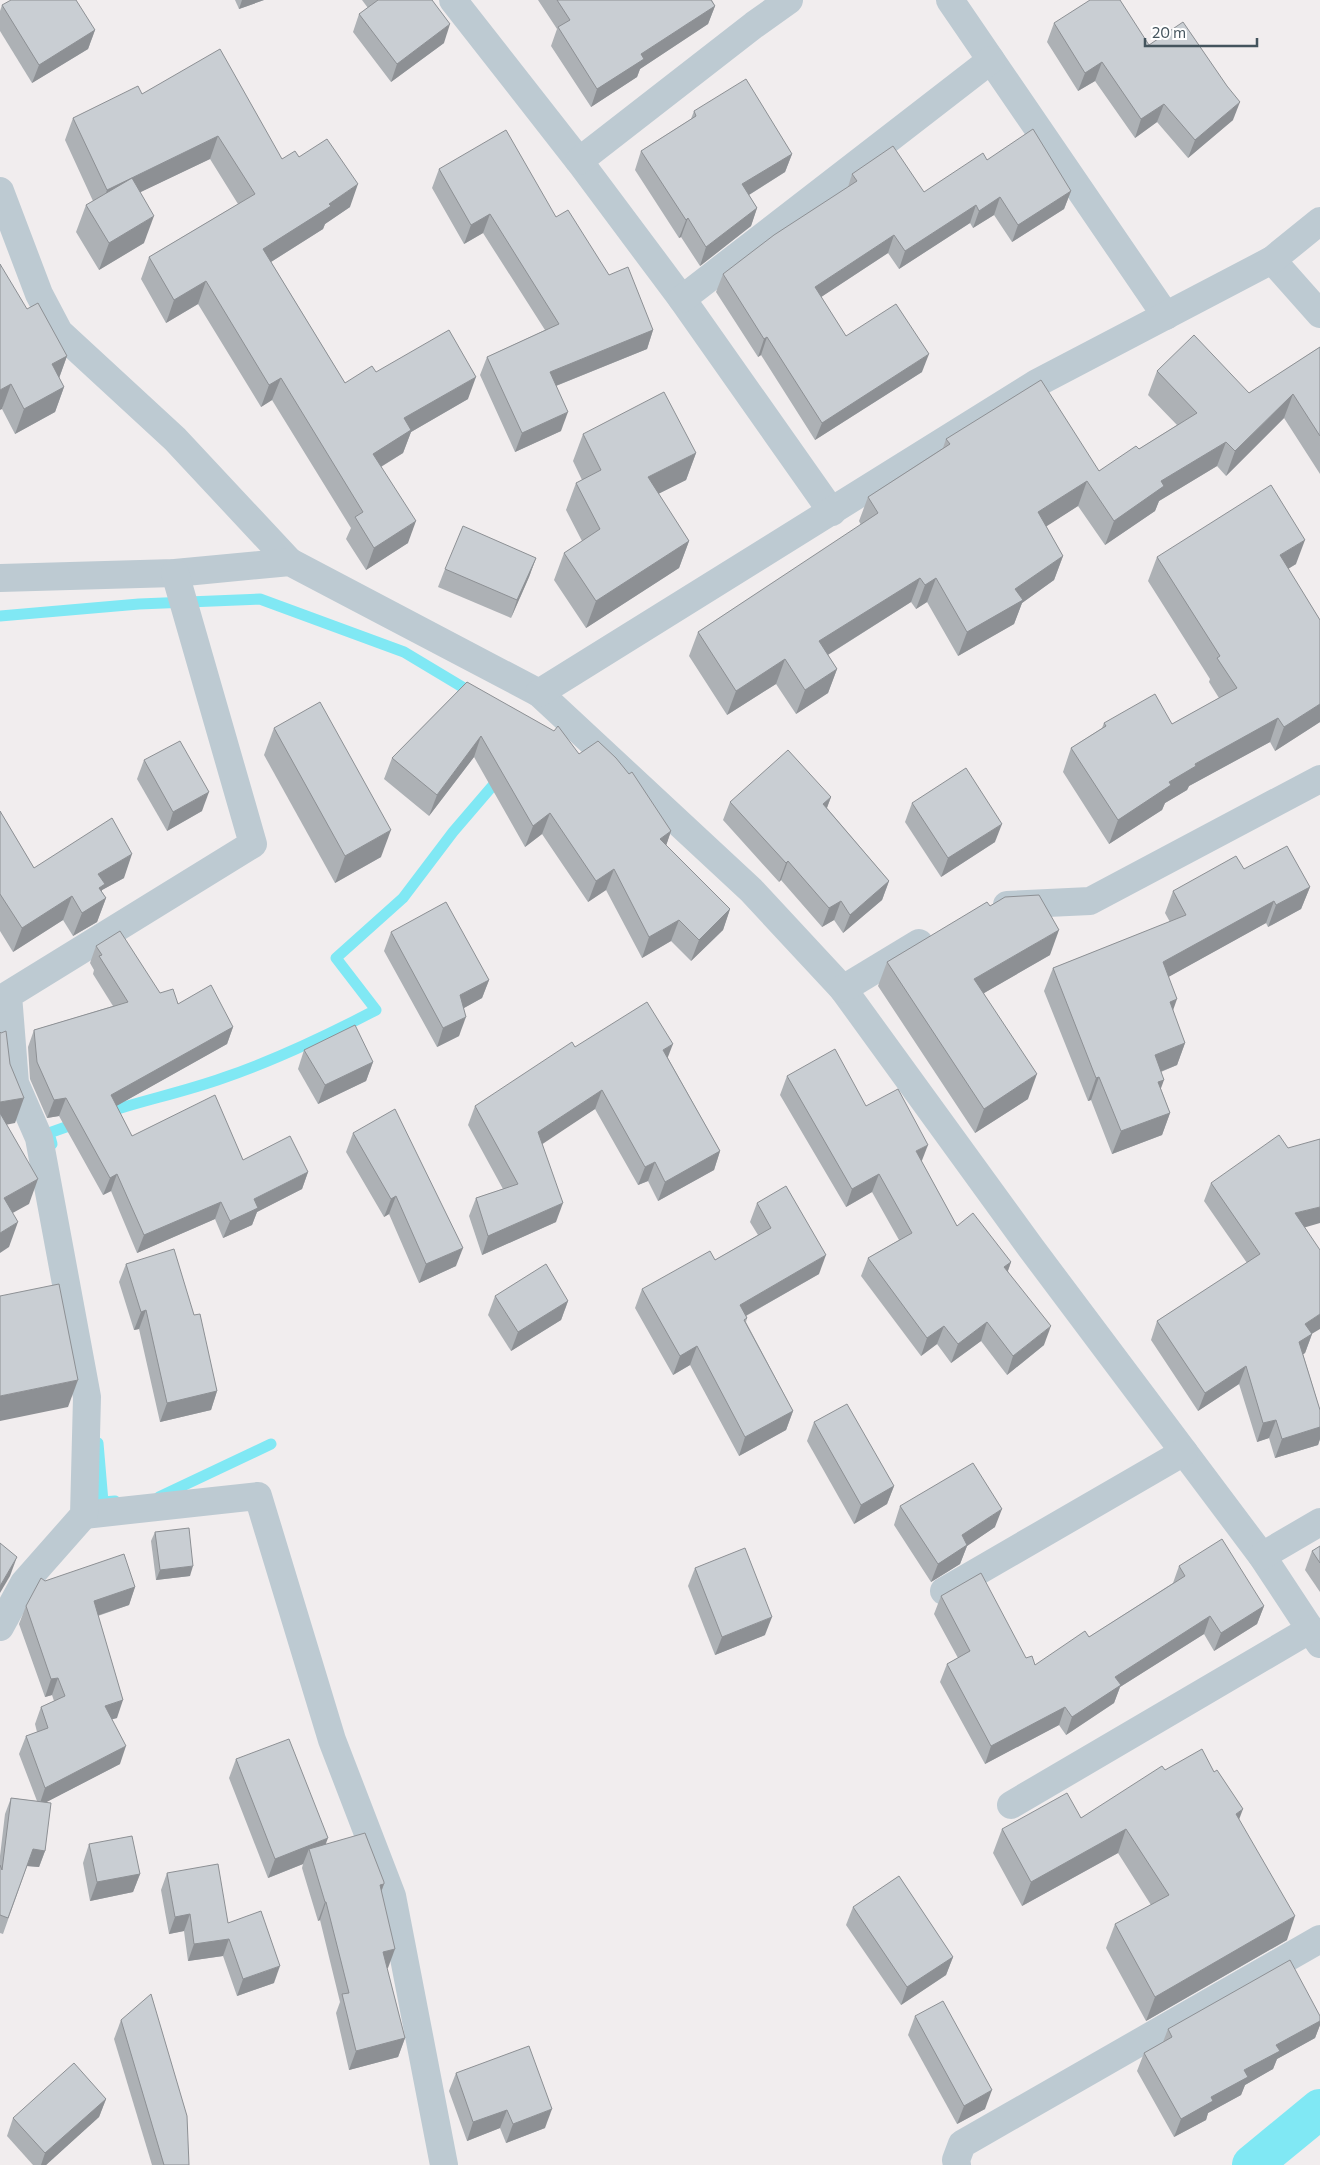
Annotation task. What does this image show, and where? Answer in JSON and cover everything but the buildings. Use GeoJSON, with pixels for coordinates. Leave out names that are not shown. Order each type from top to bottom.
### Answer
{"type":"FeatureCollection","features":[{"type":"Feature","properties":{"kind":"street"},"geometry":{"type":"LineString","coordinates":[[453,0],[580,160],[682,299],[832,512]]}},
{"type":"Feature","properties":{"kind":"street"},"geometry":{"type":"LineString","coordinates":[[580,160],[754,25],[790,0]]}},
{"type":"Feature","properties":{"kind":"street"},"geometry":{"type":"LineString","coordinates":[[950,0],[1166,316]]}},
{"type":"Feature","properties":{"kind":"street"},"geometry":{"type":"LineString","coordinates":[[682,299],[990,60]]}},
{"type":"Feature","properties":{"kind":"street"},"geometry":{"type":"LineString","coordinates":[[0,192],[38,294],[59,332],[175,438],[290,562],[539,693],[751,890],[843,989],[1031,1248],[1262,1556],[1315,1637],[1011,1805]]}},
{"type":"Feature","properties":{"kind":"street"},"geometry":{"type":"LineString","coordinates":[[539,693],[1036,383],[1272,260],[1320,221]]}},
{"type":"Feature","properties":{"kind":"street"},"geometry":{"type":"LineString","coordinates":[[1272,260],[1320,314]]}},
{"type":"Feature","properties":{"kind":"street"},"geometry":{"type":"LineString","coordinates":[[0,578],[175,573],[290,562]]}},
{"type":"Feature","properties":{"kind":"street"},"geometry":{"type":"LineString","coordinates":[[0,1627],[24,1583],[84,1514],[87,1396],[39,1138],[14,1083],[8,996],[253,844],[175,573]]}},
{"type":"Feature","properties":{"kind":"street"},"geometry":{"type":"LineString","coordinates":[[980,909],[986,906],[1090,901],[1320,780]]}},
{"type":"Feature","properties":{"kind":"street"},"geometry":{"type":"LineString","coordinates":[[843,989],[942,929]]}},
{"type":"Feature","properties":{"kind":"street"},"geometry":{"type":"LineString","coordinates":[[944,1591],[1184,1452]]}},
{"type":"Feature","properties":{"kind":"street"},"geometry":{"type":"LineString","coordinates":[[84,1514],[258,1496],[332,1740],[392,1896],[444,2165]]}},
{"type":"Feature","properties":{"kind":"street"},"geometry":{"type":"LineString","coordinates":[[1262,1556],[1320,1522]]}},
{"type":"Feature","properties":{"kind":"street"},"geometry":{"type":"LineString","coordinates":[[958,2165],[956,2160],[962,2144],[1320,1939]]}},
{"type":"Feature","properties":{"kind":"waterway"},"geometry":{"type":"LineString","coordinates":[[0,616],[139,604],[260,599],[404,652],[474,694]]}},
{"type":"Feature","properties":{"kind":"waterway"},"geometry":{"type":"LineString","coordinates":[[105,1113],[194,1088],[243,1071],[301,1047],[376,1010],[336,958],[403,898],[453,832],[501,776]]}},
{"type":"Feature","properties":{"kind":"waterway"},"geometry":{"type":"LineString","coordinates":[[52,1144],[49,1133],[80,1122]]}},
{"type":"Feature","properties":{"kind":"waterway"},"geometry":{"type":"LineString","coordinates":[[98,1443],[103,1502],[115,1501]]}},
{"type":"Feature","properties":{"kind":"waterway"},"geometry":{"type":"LineString","coordinates":[[159,1497],[271,1444]]}},
{"type":"Feature","properties":{"kind":"waterway"},"geometry":{"type":"LineString","coordinates":[[1252,2165],[1320,2109]]}}]}
